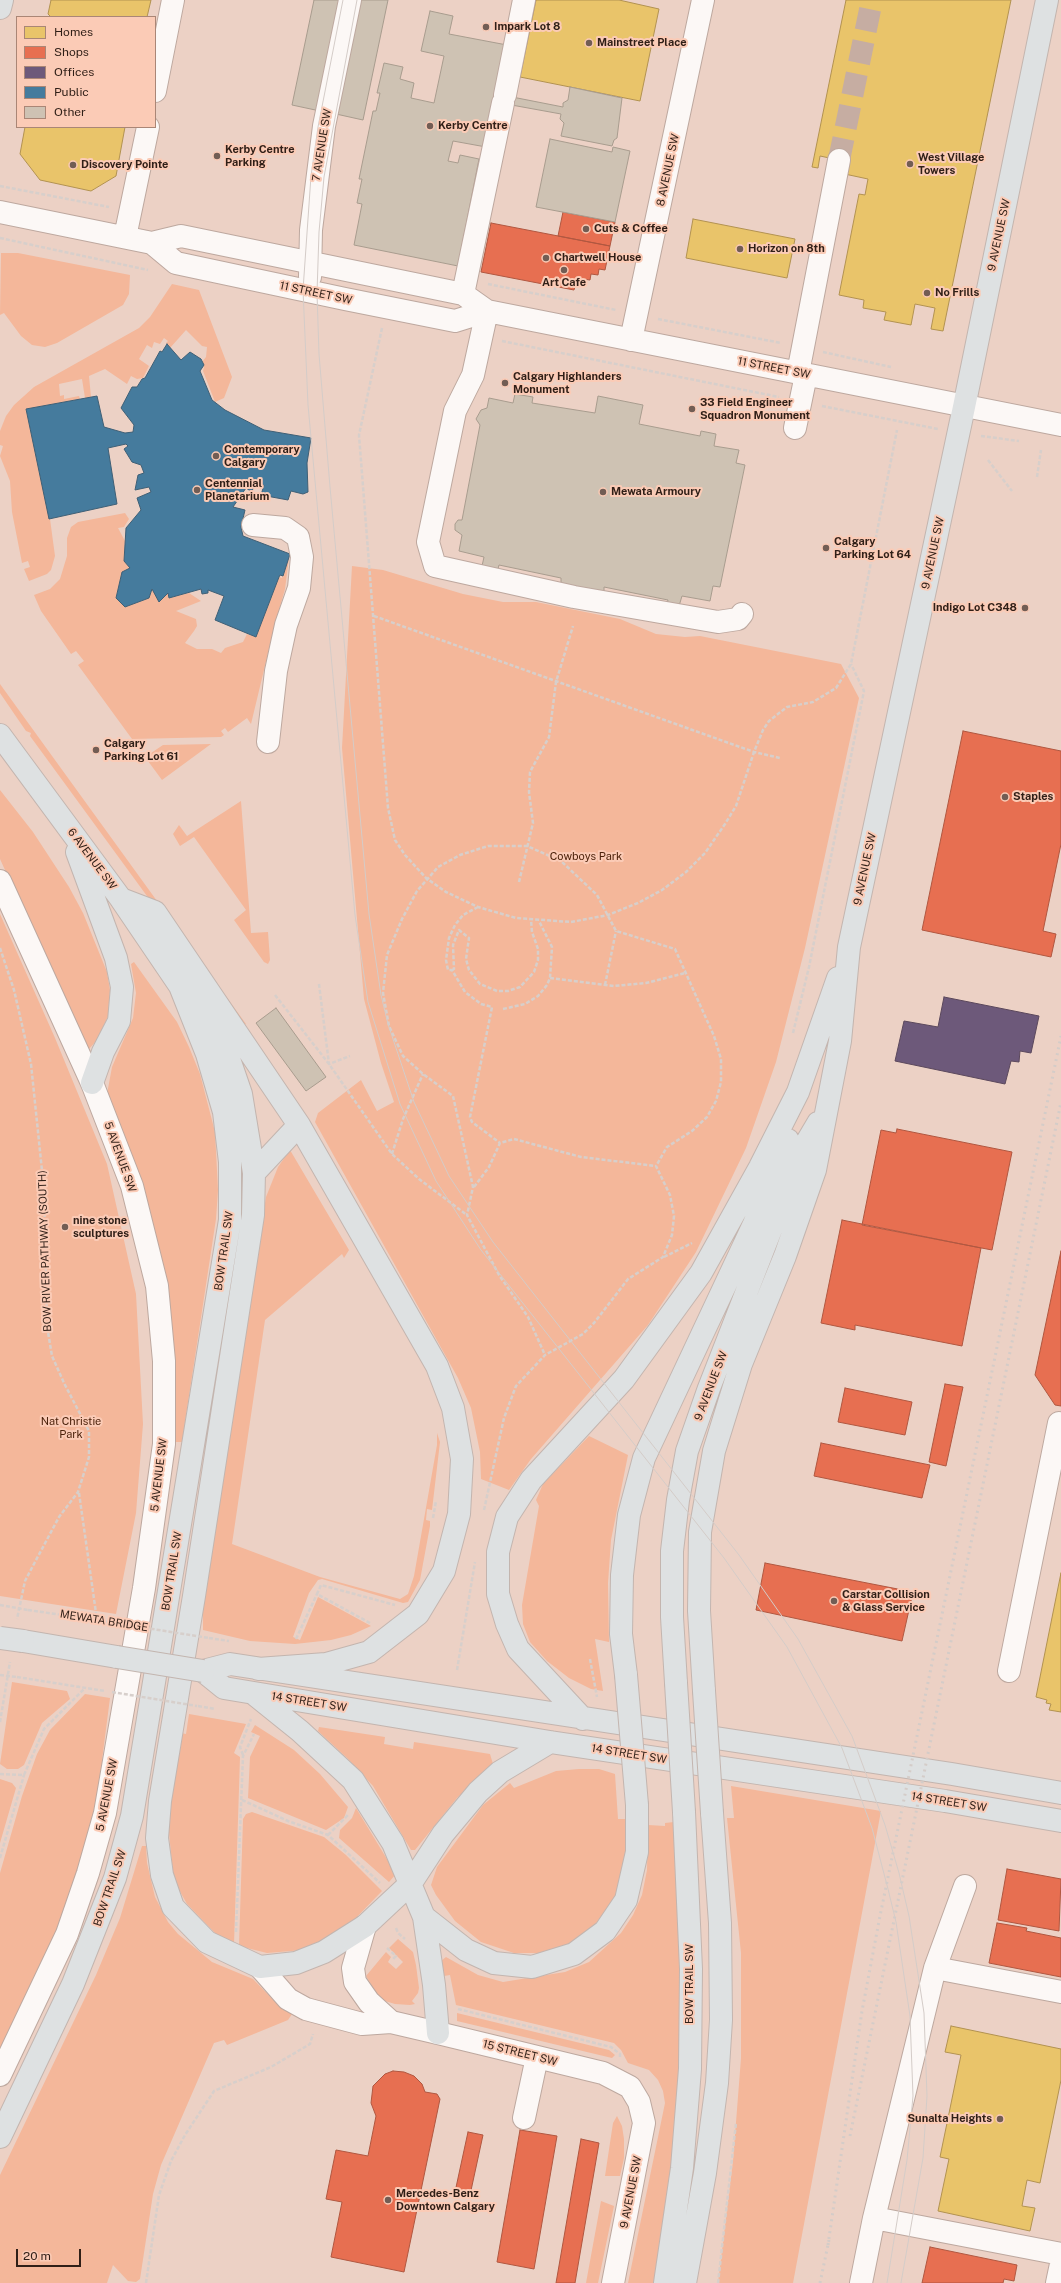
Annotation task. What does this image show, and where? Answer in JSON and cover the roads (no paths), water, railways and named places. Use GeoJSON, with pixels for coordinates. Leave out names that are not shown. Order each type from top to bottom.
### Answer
{"type":"FeatureCollection","features":[{"type":"Feature","properties":{"kind":"main road"},"geometry":{"type":"LineString","coordinates":[[0,8],[2,0]]}},
{"type":"Feature","properties":{"kind":"main road","name":"9 AVENUE SW"},"geometry":{"type":"LineString","coordinates":[[685,2283],[705,2173],[717,2083],[721,2020],[720,1923],[699,1611],[700,1532],[714,1451],[741,1364],[784,1256],[815,1170],[827,1106],[834,1082],[840,1041],[849,947],[964,407],[1048,0]]}},
{"type":"Feature","properties":{"kind":"main road","name":"6 AVENUE SW"},"geometry":{"type":"LineString","coordinates":[[0,735],[121,899],[180,986]]}},
{"type":"Feature","properties":{"kind":"main road"},"geometry":{"type":"LineString","coordinates":[[68,828],[116,958],[122,987],[119,1021],[104,1052],[92,1083]]}},
{"type":"Feature","properties":{"kind":"main road"},"geometry":{"type":"LineString","coordinates":[[121,899],[155,912],[299,1125],[437,1366],[453,1408],[462,1459],[459,1514],[444,1571],[418,1614],[369,1652],[326,1664],[258,1669]]}},
{"type":"Feature","properties":{"kind":"main road"},"geometry":{"type":"LineString","coordinates":[[583,1719],[518,1649],[507,1624],[498,1594],[498,1552],[507,1517],[532,1480],[624,1379],[700,1273],[760,1167],[798,1092],[849,947]]}},
{"type":"Feature","properties":{"kind":"main road"},"geometry":{"type":"LineString","coordinates":[[180,986],[196,998],[228,1056],[241,1094],[254,1174],[253,1215],[194,1596],[160,1801],[157,1838],[162,1875],[173,1907],[207,1942],[260,1967],[296,1963],[324,1952],[365,1926],[411,1883],[443,1834],[478,1792],[505,1768],[550,1742]]}},
{"type":"Feature","properties":{"kind":"main road","name":"BOW TRAIL SW"},"geometry":{"type":"LineString","coordinates":[[0,2138],[74,1984],[115,1878],[132,1816],[230,1220],[230,1162],[224,1112],[206,1054],[180,986]]}},
{"type":"Feature","properties":{"kind":"main road"},"geometry":{"type":"LineString","coordinates":[[424,1917],[466,1950],[494,1963],[532,1967],[574,1954],[605,1931],[626,1900],[637,1852],[637,1805],[621,1634],[622,1575],[629,1515],[644,1458],[754,1224],[788,1141],[798,1092]]}},
{"type":"Feature","properties":{"kind":"main road","name":"9 AVENUE SW"},"geometry":{"type":"LineString","coordinates":[[676,1683],[672,1617],[672,1551],[678,1500],[687,1451],[802,1150],[827,1106]]}},
{"type":"Feature","properties":{"kind":"main road"},"geometry":{"type":"LineString","coordinates":[[254,1174],[299,1125]]}},
{"type":"Feature","properties":{"kind":"main road","name":"14 STREET SW"},"geometry":{"type":"LineString","coordinates":[[12,1640],[203,1671],[230,1664],[583,1719],[952,1774],[1061,1793]]}},
{"type":"Feature","properties":{"kind":"main road","name":"14 STREET SW"},"geometry":{"type":"LineString","coordinates":[[203,1671],[224,1688],[550,1742],[945,1801],[1061,1821]]}},
{"type":"Feature","properties":{"kind":"main road","name":"BOW TRAIL SW"},"geometry":{"type":"LineString","coordinates":[[665,2283],[682,2168],[690,2069],[691,1969],[684,1812],[676,1683]]}},
{"type":"Feature","properties":{"kind":"main road"},"geometry":{"type":"LineString","coordinates":[[254,1693],[300,1731],[354,1780],[393,1843],[424,1917],[434,1985],[438,2033]]}},
{"type":"Feature","properties":{"kind":"street"},"geometry":{"type":"LineString","coordinates":[[156,86],[173,0]]}},
{"type":"Feature","properties":{"kind":"street","name":"7 AVENUE SW"},"geometry":{"type":"LineString","coordinates":[[310,292],[311,230],[324,126],[350,0]]}},
{"type":"Feature","properties":{"kind":"street"},"geometry":{"type":"LineString","coordinates":[[463,294],[524,0]]}},
{"type":"Feature","properties":{"kind":"street","name":"8 AVENUE SW"},"geometry":{"type":"LineString","coordinates":[[631,340],[703,0]]}},
{"type":"Feature","properties":{"kind":"street"},"geometry":{"type":"LineString","coordinates":[[125,237],[148,128]]}},
{"type":"Feature","properties":{"kind":"street"},"geometry":{"type":"LineString","coordinates":[[795,428],[802,374],[839,160]]}},
{"type":"Feature","properties":{"kind":"street","name":"11 STREET SW"},"geometry":{"type":"LineString","coordinates":[[0,212],[152,242],[181,236],[463,294],[487,311],[964,407],[1061,425]]}},
{"type":"Feature","properties":{"kind":"street","name":"11 STREET SW"},"geometry":{"type":"LineString","coordinates":[[152,242],[176,263],[310,292],[455,321],[487,311]]}},
{"type":"Feature","properties":{"kind":"street"},"geometry":{"type":"LineString","coordinates":[[487,311],[473,375],[455,411],[453,419],[428,542],[435,566],[574,597],[718,622],[738,619],[742,614]]}},
{"type":"Feature","properties":{"kind":"street"},"geometry":{"type":"LineString","coordinates":[[253,525],[285,528],[298,537],[302,557],[300,588],[286,626],[276,671],[268,742]]}},
{"type":"Feature","properties":{"kind":"street","name":"5 AVENUE SW"},"geometry":{"type":"LineString","coordinates":[[0,881],[92,1083],[132,1186],[157,1286],[164,1361],[164,1444],[144,1588],[105,1813],[88,1873],[67,1934],[0,2075]]}},
{"type":"Feature","properties":{"kind":"street"},"geometry":{"type":"LineString","coordinates":[[1010,1670],[1059,1423],[1061,1424]]}},
{"type":"Feature","properties":{"kind":"street"},"geometry":{"type":"LineString","coordinates":[[861,2283],[874,2218],[935,1968],[965,1886]]}},
{"type":"Feature","properties":{"kind":"street","name":"15 STREET SW"},"geometry":{"type":"LineString","coordinates":[[365,1926],[353,1968],[355,1982],[369,2002],[391,2022]]}},
{"type":"Feature","properties":{"kind":"street","name":"15 STREET SW"},"geometry":{"type":"LineString","coordinates":[[260,1967],[288,1999],[306,2009],[362,2024],[391,2022],[603,2073],[618,2079],[630,2087],[639,2102]]}},
{"type":"Feature","properties":{"kind":"street"},"geometry":{"type":"LineString","coordinates":[[935,1968],[1061,1992]]}},
{"type":"Feature","properties":{"kind":"street"},"geometry":{"type":"LineString","coordinates":[[524,2118],[538,2057]]}},
{"type":"Feature","properties":{"kind":"street","name":"9 AVENUE SW"},"geometry":{"type":"LineString","coordinates":[[613,2283],[644,2123],[639,2102]]}},
{"type":"Feature","properties":{"kind":"street"},"geometry":{"type":"LineString","coordinates":[[874,2218],[1061,2254]]}},
{"type":"Feature","properties":{"kind":"tunnel"},"geometry":{"type":"LineString","coordinates":[[839,160],[872,0]]}},
{"type":"Feature","properties":{"kind":"tram line"},"geometry":{"type":"LineString","coordinates":[[343,0],[318,127],[311,176],[303,290],[308,405],[355,915],[368,1002],[400,1104],[436,1181],[481,1250],[724,1558],[787,1647],[842,1748],[872,1828],[888,1889],[896,1922],[910,2016],[913,2096],[907,2160],[887,2283]]}},
{"type":"Feature","properties":{"kind":"tram line"},"geometry":{"type":"LineString","coordinates":[[357,0],[324,177],[319,232],[317,293],[319,354],[330,487],[369,914],[381,995],[388,1024],[414,1102],[449,1176],[493,1242],[739,1555],[798,1639],[852,1736],[885,1825],[899,1873],[909,1916],[924,2013],[927,2096],[923,2158],[901,2283]]}},
{"type":"Feature","properties":{"kind":"railway"},"geometry":{"type":"LineString","coordinates":[[828,2245],[862,2011],[880,1916],[1061,1036]]}},
{"type":"Feature","properties":{"kind":"railway"},"geometry":{"type":"LineString","coordinates":[[850,2136],[1061,1102]]}},
{"type":"Feature","properties":{"kind":"railway"},"geometry":{"type":"LineString","coordinates":[[820,2283],[829,2240]]}},
{"type":"Feature","properties":{"kind":"place","name":"Impark Lot 8"},"geometry":{"type":"Point","coordinates":[486,27]}},
{"type":"Feature","properties":{"kind":"place","name":"Mainstreet Place"},"geometry":{"type":"Point","coordinates":[589,43]}},
{"type":"Feature","properties":{"kind":"place","name":"Kerby Centre"},"geometry":{"type":"Point","coordinates":[430,126]}},
{"type":"Feature","properties":{"kind":"place","name":"Kerby Centre Parking"},"geometry":{"type":"Point","coordinates":[217,156]}},
{"type":"Feature","properties":{"kind":"place","name":"West Village Towers"},"geometry":{"type":"Point","coordinates":[910,164]}},
{"type":"Feature","properties":{"kind":"place","name":"Discovery Pointe"},"geometry":{"type":"Point","coordinates":[73,165]}},
{"type":"Feature","properties":{"kind":"place","name":"Cuts & Coffee"},"geometry":{"type":"Point","coordinates":[586,229]}},
{"type":"Feature","properties":{"kind":"place","name":"Horizon on 8th"},"geometry":{"type":"Point","coordinates":[740,249]}},
{"type":"Feature","properties":{"kind":"place","name":"Chartwell House"},"geometry":{"type":"Point","coordinates":[546,258]}},
{"type":"Feature","properties":{"kind":"place","name":"Art Cafe"},"geometry":{"type":"Point","coordinates":[564,270]}},
{"type":"Feature","properties":{"kind":"place","name":"No Frills"},"geometry":{"type":"Point","coordinates":[927,293]}},
{"type":"Feature","properties":{"kind":"place","name":"Calgary Highlanders Monument"},"geometry":{"type":"Point","coordinates":[505,383]}},
{"type":"Feature","properties":{"kind":"place","name":"33 Field Engineer Squadron Monument"},"geometry":{"type":"Point","coordinates":[692,409]}},
{"type":"Feature","properties":{"kind":"place","name":"Contemporary Calgary"},"geometry":{"type":"Point","coordinates":[216,456]}},
{"type":"Feature","properties":{"kind":"place","name":"Centennial Planetarium"},"geometry":{"type":"Point","coordinates":[197,490]}},
{"type":"Feature","properties":{"kind":"place","name":"Mewata Armoury"},"geometry":{"type":"Point","coordinates":[603,492]}},
{"type":"Feature","properties":{"kind":"place","name":"Calgary Parking Lot 64"},"geometry":{"type":"Point","coordinates":[826,548]}},
{"type":"Feature","properties":{"kind":"place","name":"Indigo Lot C348"},"geometry":{"type":"Point","coordinates":[1025,608]}},
{"type":"Feature","properties":{"kind":"place","name":"Calgary Parking Lot 61"},"geometry":{"type":"Point","coordinates":[96,750]}},
{"type":"Feature","properties":{"kind":"place","name":"Staples"},"geometry":{"type":"Point","coordinates":[1005,797]}},
{"type":"Feature","properties":{"kind":"place","name":"nine stone sculptures"},"geometry":{"type":"Point","coordinates":[65,1227]}},
{"type":"Feature","properties":{"kind":"place","name":"Carstar Collision & Glass Service"},"geometry":{"type":"Point","coordinates":[834,1601]}},
{"type":"Feature","properties":{"kind":"place","name":"Sunalta Heights"},"geometry":{"type":"Point","coordinates":[1000,2119]}},
{"type":"Feature","properties":{"kind":"place","name":"Mercedes-Benz Downtown Calgary"},"geometry":{"type":"Point","coordinates":[388,2200]}},
{"type":"Feature","properties":{"kind":"park label","name":"Cowboys Park"},"geometry":{"type":"Point","coordinates":[586,857]}},
{"type":"Feature","properties":{"kind":"park label","name":"Nat Christie Park"},"geometry":{"type":"Point","coordinates":[71,1428]}}]}
